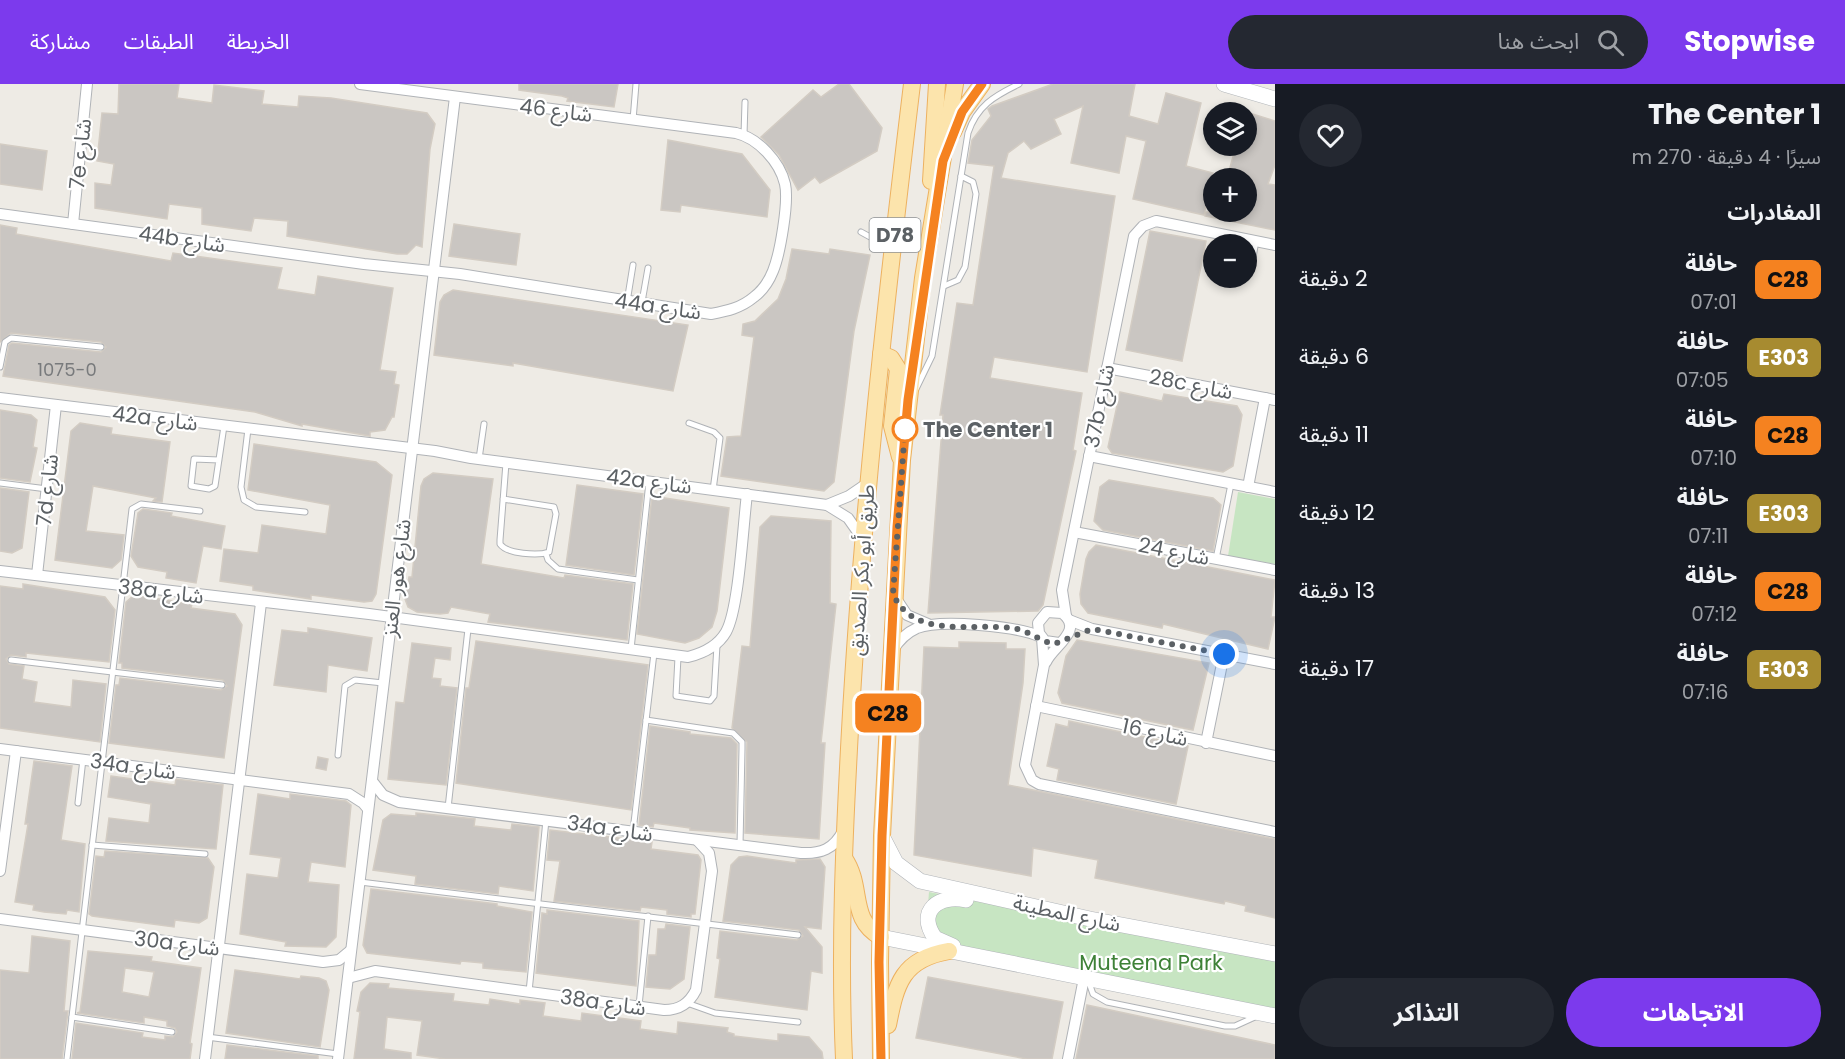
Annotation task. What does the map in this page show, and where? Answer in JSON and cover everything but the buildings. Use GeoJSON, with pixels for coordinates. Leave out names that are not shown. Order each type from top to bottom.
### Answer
{"type":"FeatureCollection","features":[{"type":"Feature","properties":{"kind":"main road"},"geometry":{"type":"LineString","coordinates":[[899,84],[908,112]]}},
{"type":"Feature","properties":{"kind":"main road","name":"طريق أبو بكر الصديق"},"geometry":{"type":"LineString","coordinates":[[844,1059],[841,971],[843,858],[862,538],[912,84]]}},
{"type":"Feature","properties":{"kind":"main road"},"geometry":{"type":"LineString","coordinates":[[933,221],[931,146],[937,84]]}},
{"type":"Feature","properties":{"kind":"main road","name":"طريق أبو بكر الصديق"},"geometry":{"type":"LineString","coordinates":[[881,1057],[882,836],[893,594],[902,460],[933,221],[955,84]]}},
{"type":"Feature","properties":{"kind":"main road"},"geometry":{"type":"LineString","coordinates":[[943,161],[962,112],[982,84]]}},
{"type":"Feature","properties":{"kind":"main road"},"geometry":{"type":"LineString","coordinates":[[881,354],[891,358],[898,369],[892,426],[894,444],[902,460]]}},
{"type":"Feature","properties":{"kind":"main road"},"geometry":{"type":"LineString","coordinates":[[843,858],[855,878],[858,912],[863,923],[880,937]]}},
{"type":"Feature","properties":{"kind":"main road"},"geometry":{"type":"LineString","coordinates":[[881,1057],[894,994],[899,981],[920,959],[949,951]]}},
{"type":"Feature","properties":{"kind":"street","name":"7e شارع"},"geometry":{"type":"LineString","coordinates":[[73,224],[87,84]]}},
{"type":"Feature","properties":{"kind":"street","name":"شارع 46"},"geometry":{"type":"LineString","coordinates":[[360,84],[748,136]]}},
{"type":"Feature","properties":{"kind":"street"},"geometry":{"type":"LineString","coordinates":[[1224,84],[1275,99]]}},
{"type":"Feature","properties":{"kind":"street","name":"شارع هور العنز"},"geometry":{"type":"LineString","coordinates":[[338,1057],[454,97]]}},
{"type":"Feature","properties":{"kind":"street","name":"44a شارع"},"geometry":{"type":"LineString","coordinates":[[433,275],[695,312],[726,312],[754,297],[765,285],[777,256],[786,194],[785,184],[777,168],[748,136]]}},
{"type":"Feature","properties":{"kind":"street","name":"44b شارع"},"geometry":{"type":"LineString","coordinates":[[0,214],[433,275]]}},
{"type":"Feature","properties":{"kind":"street","name":"37b شارع"},"geometry":{"type":"LineString","coordinates":[[1067,618],[1062,590],[1132,243],[1143,226],[1164,222],[1222,234]]}},
{"type":"Feature","properties":{"kind":"street"},"geometry":{"type":"LineString","coordinates":[[1257,241],[1275,245]]}},
{"type":"Feature","properties":{"kind":"street","name":"28c شارع"},"geometry":{"type":"LineString","coordinates":[[1107,368],[1270,399]]}},
{"type":"Feature","properties":{"kind":"street","name":"42a شارع"},"geometry":{"type":"LineString","coordinates":[[0,398],[827,505],[848,518],[862,538]]}},
{"type":"Feature","properties":{"kind":"street"},"geometry":{"type":"LineString","coordinates":[[1248,487],[1270,399]]}},
{"type":"Feature","properties":{"kind":"street","name":"7d شارع"},"geometry":{"type":"LineString","coordinates":[[37,575],[56,405]]}},
{"type":"Feature","properties":{"kind":"street"},"geometry":{"type":"LineString","coordinates":[[1089,456],[1275,492]]}},
{"type":"Feature","properties":{"kind":"street"},"geometry":{"type":"LineString","coordinates":[[827,505],[849,496],[868,483]]}},
{"type":"Feature","properties":{"kind":"street"},"geometry":{"type":"LineString","coordinates":[[717,643],[730,623],[747,494]]}},
{"type":"Feature","properties":{"kind":"street","name":"شارع 24"},"geometry":{"type":"LineString","coordinates":[[1074,532],[1275,570]]}},
{"type":"Feature","properties":{"kind":"street","name":"38a شارع"},"geometry":{"type":"LineString","coordinates":[[0,571],[322,610],[678,657],[699,654],[717,643]]}},
{"type":"Feature","properties":{"kind":"street","name":"37b شارع"},"geometry":{"type":"LineString","coordinates":[[1044,616],[1062,590]]}},
{"type":"Feature","properties":{"kind":"street"},"geometry":{"type":"LineString","coordinates":[[893,594],[907,615],[931,625],[1011,628],[1050,643],[1092,629]]}},
{"type":"Feature","properties":{"kind":"street"},"geometry":{"type":"LineString","coordinates":[[205,1059],[261,603]]}},
{"type":"Feature","properties":{"kind":"street"},"geometry":{"type":"LineString","coordinates":[[1011,628],[1057,611],[1092,629],[1275,664]]}},
{"type":"Feature","properties":{"kind":"street"},"geometry":{"type":"LineString","coordinates":[[1044,616],[1038,628],[1042,638],[1044,665],[1025,765],[1032,780],[1047,786],[1275,832]]}},
{"type":"Feature","properties":{"kind":"street"},"geometry":{"type":"LineString","coordinates":[[1044,665],[1071,629],[1067,618]]}},
{"type":"Feature","properties":{"kind":"street"},"geometry":{"type":"LineString","coordinates":[[891,652],[907,633],[931,625]]}},
{"type":"Feature","properties":{"kind":"street"},"geometry":{"type":"LineString","coordinates":[[1206,743],[1224,654]]}},
{"type":"Feature","properties":{"kind":"street","name":"شارع 16"},"geometry":{"type":"LineString","coordinates":[[1036,706],[1275,756]]}},
{"type":"Feature","properties":{"kind":"street","name":"34a شارع"},"geometry":{"type":"LineString","coordinates":[[0,749],[349,794],[368,809]]}},
{"type":"Feature","properties":{"kind":"street"},"geometry":{"type":"LineString","coordinates":[[0,871],[3,833],[16,751]]}},
{"type":"Feature","properties":{"kind":"street","name":"34a شارع"},"geometry":{"type":"LineString","coordinates":[[372,782],[376,789],[390,799],[815,854],[828,849],[838,840],[845,828]]}},
{"type":"Feature","properties":{"kind":"street","name":"شارع المطينة"},"geometry":{"type":"LineString","coordinates":[[882,836],[896,863],[920,881],[1090,919],[1275,954]]}},
{"type":"Feature","properties":{"kind":"street"},"geometry":{"type":"LineString","coordinates":[[687,1003],[698,982],[712,862],[704,845],[697,840]]}},
{"type":"Feature","properties":{"kind":"street"},"geometry":{"type":"LineString","coordinates":[[1004,962],[935,938],[928,923],[932,908],[951,897],[1034,915],[1090,919]]}},
{"type":"Feature","properties":{"kind":"street","name":"30a شارع"},"geometry":{"type":"LineString","coordinates":[[0,919],[323,962],[339,960],[351,951]]}},
{"type":"Feature","properties":{"kind":"street"},"geometry":{"type":"LineString","coordinates":[[880,937],[1269,1014]]}},
{"type":"Feature","properties":{"kind":"street","name":"38a شارع"},"geometry":{"type":"LineString","coordinates":[[348,978],[375,971],[672,1010],[687,1003]]}},
{"type":"Feature","properties":{"kind":"street"},"geometry":{"type":"LineString","coordinates":[[1068,1059],[1086,978]]}},
{"type":"Feature","properties":{"kind":"lane"},"geometry":{"type":"LineString","coordinates":[[633,120],[636,84]]}},
{"type":"Feature","properties":{"kind":"lane"},"geometry":{"type":"LineString","coordinates":[[908,400],[926,372],[932,356],[972,120],[989,99],[1019,84]]}},
{"type":"Feature","properties":{"kind":"lane"},"geometry":{"type":"LineString","coordinates":[[745,102],[748,136]]}},
{"type":"Feature","properties":{"kind":"lane"},"geometry":{"type":"LineString","coordinates":[[944,286],[958,280],[965,267],[976,194],[973,182],[961,176]]}},
{"type":"Feature","properties":{"kind":"lane"},"geometry":{"type":"LineString","coordinates":[[861,232],[872,238],[894,241]]}},
{"type":"Feature","properties":{"kind":"lane"},"geometry":{"type":"LineString","coordinates":[[627,302],[633,266]]}},
{"type":"Feature","properties":{"kind":"lane"},"geometry":{"type":"LineString","coordinates":[[642,304],[648,268]]}},
{"type":"Feature","properties":{"kind":"lane"},"geometry":{"type":"LineString","coordinates":[[0,367],[5,342],[11,338],[101,347]]}},
{"type":"Feature","properties":{"kind":"lane"},"geometry":{"type":"LineString","coordinates":[[689,423],[714,432],[720,438],[713,489]]}},
{"type":"Feature","properties":{"kind":"lane"},"geometry":{"type":"LineString","coordinates":[[475,459],[484,424]]}},
{"type":"Feature","properties":{"kind":"lane"},"geometry":{"type":"LineString","coordinates":[[219,460],[194,459],[192,486],[214,488],[219,460],[224,426]]}},
{"type":"Feature","properties":{"kind":"lane"},"geometry":{"type":"LineString","coordinates":[[248,429],[241,487],[244,500],[256,507],[305,512]]}},
{"type":"Feature","properties":{"kind":"lane"},"geometry":{"type":"LineString","coordinates":[[506,463],[500,540],[502,547],[546,554]]}},
{"type":"Feature","properties":{"kind":"lane"},"geometry":{"type":"LineString","coordinates":[[631,650],[649,481]]}},
{"type":"Feature","properties":{"kind":"lane"},"geometry":{"type":"LineString","coordinates":[[0,483],[47,489]]}},
{"type":"Feature","properties":{"kind":"lane"},"geometry":{"type":"LineString","coordinates":[[1216,559],[1232,484]]}},
{"type":"Feature","properties":{"kind":"lane"},"geometry":{"type":"LineString","coordinates":[[503,498],[554,507],[552,546],[546,554]]}},
{"type":"Feature","properties":{"kind":"lane"},"geometry":{"type":"LineString","coordinates":[[67,1059],[122,586],[134,506],[200,511]]}},
{"type":"Feature","properties":{"kind":"lane"},"geometry":{"type":"LineString","coordinates":[[546,554],[548,560],[558,569],[638,580]]}},
{"type":"Feature","properties":{"kind":"lane"},"geometry":{"type":"LineString","coordinates":[[448,808],[468,629]]}},
{"type":"Feature","properties":{"kind":"lane"},"geometry":{"type":"LineString","coordinates":[[678,657],[676,696],[710,701],[714,696],[717,643]]}},
{"type":"Feature","properties":{"kind":"lane"},"geometry":{"type":"LineString","coordinates":[[633,831],[654,653]]}},
{"type":"Feature","properties":{"kind":"lane"},"geometry":{"type":"LineString","coordinates":[[11,660],[222,685]]}},
{"type":"Feature","properties":{"kind":"lane"},"geometry":{"type":"LineString","coordinates":[[338,755],[345,686],[355,680],[384,683]]}},
{"type":"Feature","properties":{"kind":"lane"},"geometry":{"type":"LineString","coordinates":[[646,720],[733,733],[739,737],[742,749],[740,845]]}},
{"type":"Feature","properties":{"kind":"lane"},"geometry":{"type":"LineString","coordinates":[[78,803],[83,759]]}},
{"type":"Feature","properties":{"kind":"lane"},"geometry":{"type":"LineString","coordinates":[[529,992],[546,820]]}},
{"type":"Feature","properties":{"kind":"lane"},"geometry":{"type":"LineString","coordinates":[[92,844],[205,854]]}},
{"type":"Feature","properties":{"kind":"lane"},"geometry":{"type":"LineString","coordinates":[[359,882],[798,935]]}},
{"type":"Feature","properties":{"kind":"lane"},"geometry":{"type":"LineString","coordinates":[[639,1006],[648,916]]}},
{"type":"Feature","properties":{"kind":"lane"},"geometry":{"type":"LineString","coordinates":[[687,1003],[715,1013],[798,1022]]}},
{"type":"Feature","properties":{"kind":"lane"},"geometry":{"type":"LineString","coordinates":[[72,1017],[172,1032]]}},
{"type":"Feature","properties":{"kind":"lane"},"geometry":{"type":"LineString","coordinates":[[207,1037],[338,1057]]}},
{"type":"Feature","properties":{"kind":"green space"},"geometry":{"type":"Polygon","coordinates":[[[1238,492],[1275,499],[1275,564],[1228,556],[1238,492]]]}},
{"type":"Feature","properties":{"kind":"green space","name":"Muteena Park"},"geometry":{"type":"Polygon","coordinates":[[[929,892],[1275,960],[1275,1012],[925,943],[929,892]]]}},
{"type":"Feature","properties":{"kind":"bus line","name":"C28"},"geometry":{"type":"LineString","coordinates":[[881,1059],[879,962],[882,836],[897,527],[908,400],[923,278],[943,161],[962,112],[982,84]]}},
{"type":"Feature","properties":{"kind":"place","name":"The Center 1"},"geometry":{"type":"Point","coordinates":[905,429]}},
{"type":"Feature","properties":{"kind":"route"},"geometry":{"type":"LineString","coordinates":[[905,429],[893,594],[898,605],[907,615],[918,622],[931,625],[1019,629],[1054,644],[1092,629],[1224,654]]}}]}
